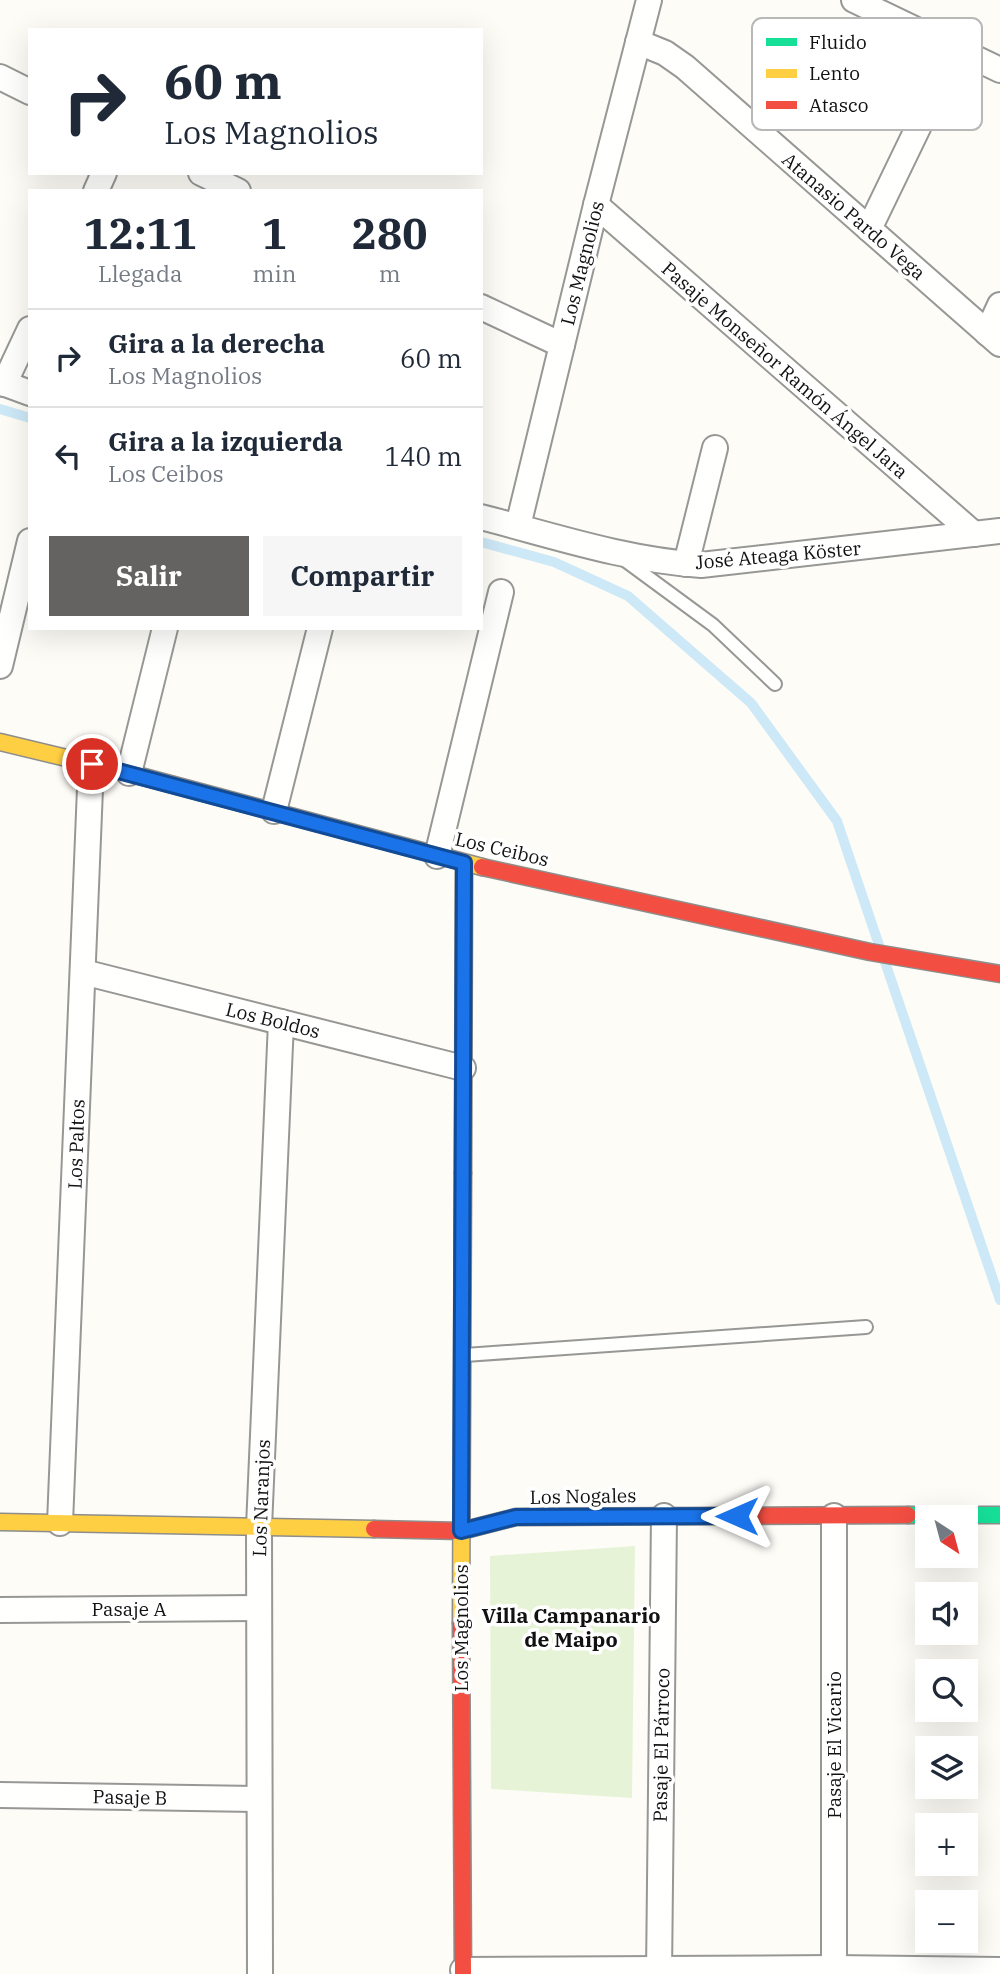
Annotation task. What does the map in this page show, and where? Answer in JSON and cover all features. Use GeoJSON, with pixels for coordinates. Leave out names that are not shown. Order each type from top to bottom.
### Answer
{"type":"FeatureCollection","features":[{"type":"Feature","properties":{"kind":"street","name":"Los Magnolios"},"geometry":{"type":"LineString","coordinates":[[517,526],[649,0]]}},
{"type":"Feature","properties":{"kind":"street"},"geometry":{"type":"LineString","coordinates":[[854,0],[891,18]]}},
{"type":"Feature","properties":{"kind":"street","name":"Atanasio Pardo Vega"},"geometry":{"type":"LineString","coordinates":[[638,42],[665,53],[685,67],[752,126]]}},
{"type":"Feature","properties":{"kind":"street"},"geometry":{"type":"LineString","coordinates":[[982,61],[1000,70]]}},
{"type":"Feature","properties":{"kind":"street"},"geometry":{"type":"LineString","coordinates":[[0,78],[28,91]]}},
{"type":"Feature","properties":{"kind":"street","name":"Atanasio Pardo Vega"},"geometry":{"type":"LineString","coordinates":[[757,130],[993,338]]}},
{"type":"Feature","properties":{"kind":"street"},"geometry":{"type":"LineString","coordinates":[[869,229],[917,130]]}},
{"type":"Feature","properties":{"kind":"street"},"geometry":{"type":"LineString","coordinates":[[205,175],[234,189]]}},
{"type":"Feature","properties":{"kind":"street","name":"Pasaje Monseñor Ramón Ángel Jara"},"geometry":{"type":"LineString","coordinates":[[596,205],[974,534]]}},
{"type":"Feature","properties":{"kind":"street"},"geometry":{"type":"LineString","coordinates":[[993,338],[1000,305]]}},
{"type":"Feature","properties":{"kind":"street"},"geometry":{"type":"LineString","coordinates":[[483,308],[562,345]]}},
{"type":"Feature","properties":{"kind":"street"},"geometry":{"type":"LineString","coordinates":[[28,333],[2,383],[28,392]]}},
{"type":"Feature","properties":{"kind":"street"},"geometry":{"type":"LineString","coordinates":[[686,564],[715,448]]}},
{"type":"Feature","properties":{"kind":"street","name":"José Ateaga Köster"},"geometry":{"type":"LineString","coordinates":[[483,518],[614,553],[686,564],[718,564],[1000,531]]}},
{"type":"Feature","properties":{"kind":"street"},"geometry":{"type":"LineString","coordinates":[[0,666],[28,549]]}},
{"type":"Feature","properties":{"kind":"street"},"geometry":{"type":"LineString","coordinates":[[438,856],[501,592]]}},
{"type":"Feature","properties":{"kind":"street"},"geometry":{"type":"LineString","coordinates":[[130,774],[165,630]]}},
{"type":"Feature","properties":{"kind":"street"},"geometry":{"type":"LineString","coordinates":[[274,811],[319,630]]}},
{"type":"Feature","properties":{"kind":"street","name":"Los Ceibos"},"geometry":{"type":"LineString","coordinates":[[0,742],[274,811],[464,863],[892,957],[1000,974]]}},
{"type":"Feature","properties":{"kind":"street","name":"Los Paltos"},"geometry":{"type":"LineString","coordinates":[[60,1523],[92,764]]}},
{"type":"Feature","properties":{"kind":"street","name":"Los Magnolios"},"geometry":{"type":"LineString","coordinates":[[463,1972],[461,1356],[464,863]]}},
{"type":"Feature","properties":{"kind":"street","name":"Los Boldos"},"geometry":{"type":"LineString","coordinates":[[83,972],[463,1068]]}},
{"type":"Feature","properties":{"kind":"street","name":"Los Naranjos"},"geometry":{"type":"LineString","coordinates":[[260,1974],[259,1527],[281,1022]]}},
{"type":"Feature","properties":{"kind":"street","name":"Los Nogales"},"geometry":{"type":"LineString","coordinates":[[0,1522],[461,1531],[516,1517],[1000,1515]]}},
{"type":"Feature","properties":{"kind":"street","name":"Pasaje El Párroco"},"geometry":{"type":"LineString","coordinates":[[659,1972],[664,1516]]}},
{"type":"Feature","properties":{"kind":"street","name":"Pasaje El Vicario"},"geometry":{"type":"LineString","coordinates":[[834,1516],[834,1971]]}},
{"type":"Feature","properties":{"kind":"street","name":"Pasaje A"},"geometry":{"type":"LineString","coordinates":[[0,1610],[259,1608]]}},
{"type":"Feature","properties":{"kind":"street","name":"Pasaje B"},"geometry":{"type":"LineString","coordinates":[[0,1795],[259,1799]]}},
{"type":"Feature","properties":{"kind":"street"},"geometry":{"type":"LineString","coordinates":[[463,1972],[1000,1970]]}},
{"type":"Feature","properties":{"kind":"lane"},"geometry":{"type":"LineString","coordinates":[[614,553],[705,619],[775,684]]}},
{"type":"Feature","properties":{"kind":"lane"},"geometry":{"type":"LineString","coordinates":[[461,1356],[866,1327]]}},
{"type":"Feature","properties":{"kind":"green space"},"geometry":{"type":"Polygon","coordinates":[[[635,1546],[632,1798],[491,1789],[490,1556],[635,1546]]]}},
{"type":"Feature","properties":{"kind":"waterway"},"geometry":{"type":"LineString","coordinates":[[0,409],[28,417]]}},
{"type":"Feature","properties":{"kind":"waterway"},"geometry":{"type":"LineString","coordinates":[[483,543],[554,562],[628,596],[751,703],[837,821],[879,945]]}},
{"type":"Feature","properties":{"kind":"waterway"},"geometry":{"type":"LineString","coordinates":[[885,962],[1000,1300]]}},
{"type":"Feature","properties":{"kind":"traffic: fast"},"geometry":{"type":"LineString","coordinates":[[463,1173],[464,863]]}},
{"type":"Feature","properties":{"kind":"traffic: fast"},"geometry":{"type":"LineString","coordinates":[[908,1515],[1000,1515]]}},
{"type":"Feature","properties":{"kind":"traffic: slow"},"geometry":{"type":"LineString","coordinates":[[0,742],[129,773],[482,867]]}},
{"type":"Feature","properties":{"kind":"traffic: slow"},"geometry":{"type":"LineString","coordinates":[[461,1623],[463,1173]]}},
{"type":"Feature","properties":{"kind":"traffic: slow"},"geometry":{"type":"LineString","coordinates":[[0,1522],[374,1529]]}},
{"type":"Feature","properties":{"kind":"traffic: jam"},"geometry":{"type":"LineString","coordinates":[[482,867],[870,952],[1000,974]]}},
{"type":"Feature","properties":{"kind":"traffic: jam"},"geometry":{"type":"LineString","coordinates":[[374,1529],[461,1531],[516,1517],[908,1515]]}},
{"type":"Feature","properties":{"kind":"traffic: jam"},"geometry":{"type":"LineString","coordinates":[[461,1623],[463,1974]]}},
{"type":"Feature","properties":{"kind":"district","name":"Villa Campanario de Maipo"},"geometry":{"type":"Point","coordinates":[571,1628]}},
{"type":"Feature","properties":{"kind":"route"},"geometry":{"type":"LineString","coordinates":[[92,764],[464,863],[461,1531],[516,1517],[737,1516]]}}]}
